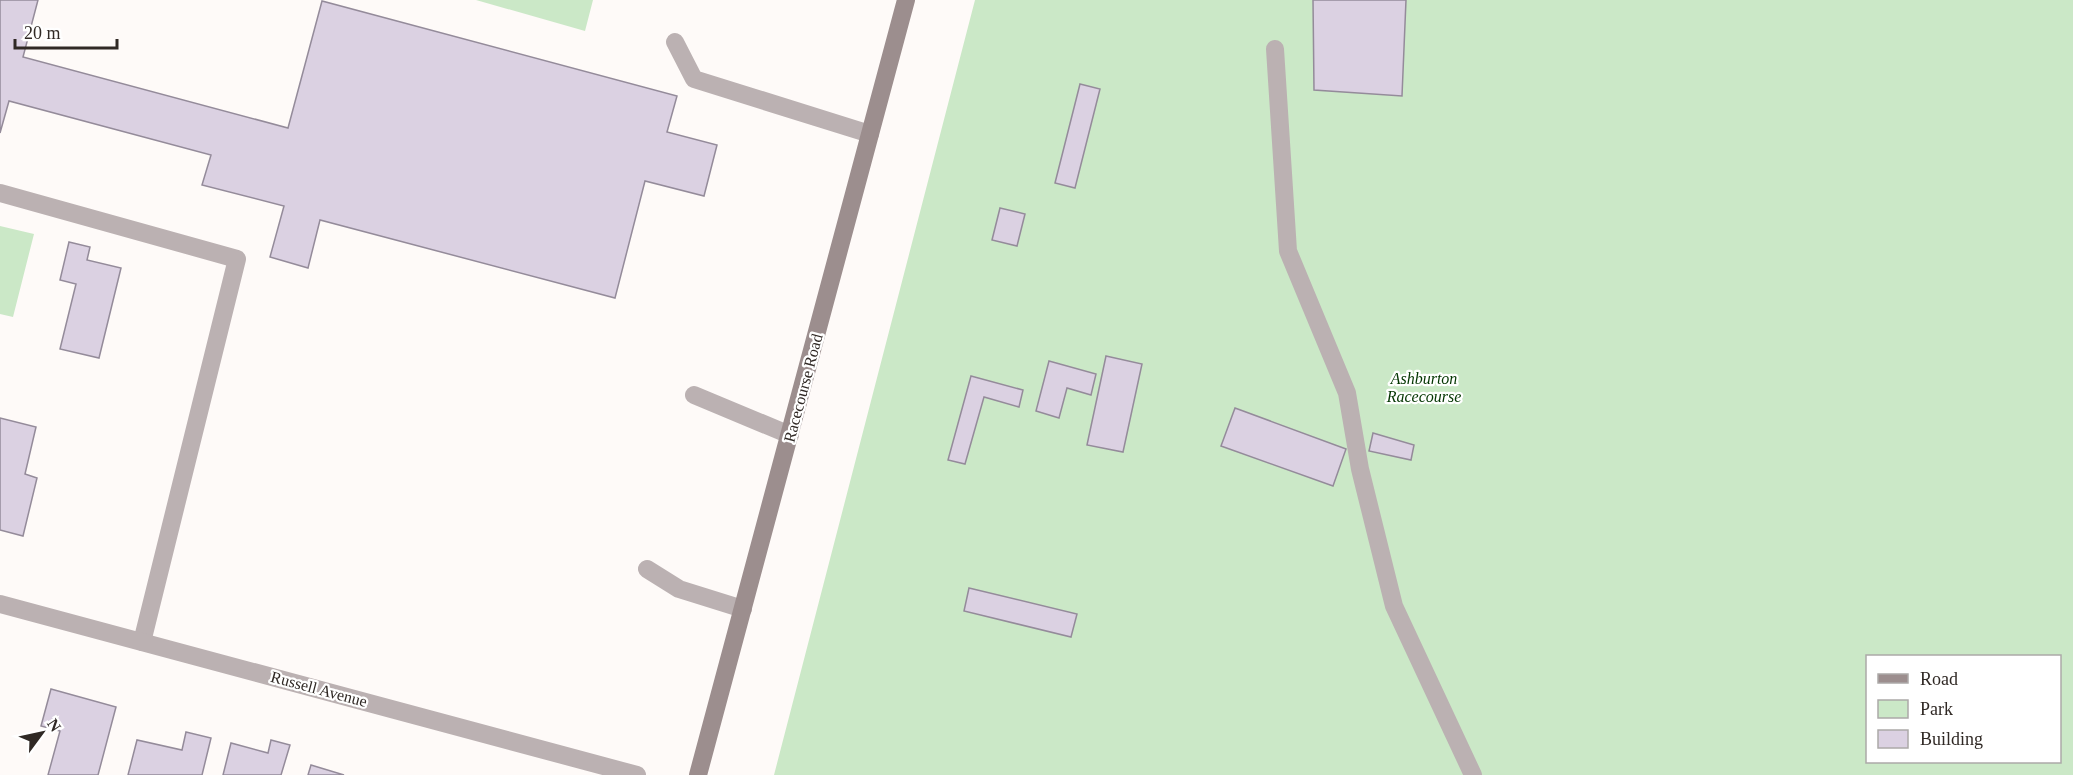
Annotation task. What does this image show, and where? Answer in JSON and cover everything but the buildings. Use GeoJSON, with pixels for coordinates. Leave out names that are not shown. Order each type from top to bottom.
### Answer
{"type":"FeatureCollection","features":[{"type":"Feature","properties":{"kind":"street","name":"Racecourse Road"},"geometry":{"type":"LineString","coordinates":[[698,775],[906,0]]}},
{"type":"Feature","properties":{"kind":"street"},"geometry":{"type":"LineString","coordinates":[[675,42],[694,78],[870,134]]}},
{"type":"Feature","properties":{"kind":"street"},"geometry":{"type":"LineString","coordinates":[[1275,50],[1288,251],[1347,393],[1360,469],[1394,606],[1473,775]]}},
{"type":"Feature","properties":{"kind":"street"},"geometry":{"type":"LineString","coordinates":[[0,193],[237,259],[141,642]]}},
{"type":"Feature","properties":{"kind":"street"},"geometry":{"type":"LineString","coordinates":[[694,395],[790,435]]}},
{"type":"Feature","properties":{"kind":"street"},"geometry":{"type":"LineString","coordinates":[[647,569],[679,589],[743,609]]}},
{"type":"Feature","properties":{"kind":"street","name":"Russell Avenue"},"geometry":{"type":"LineString","coordinates":[[0,604],[637,775]]}},
{"type":"Feature","properties":{"kind":"green space"},"geometry":{"type":"Polygon","coordinates":[[[476,0],[593,0],[585,31],[476,0]]]}},
{"type":"Feature","properties":{"kind":"green space","name":"Ashburton Racecourse"},"geometry":{"type":"Polygon","coordinates":[[[975,0],[2073,0],[2073,775],[774,775],[975,0]]]}},
{"type":"Feature","properties":{"kind":"green space"},"geometry":{"type":"Polygon","coordinates":[[[0,226],[34,234],[13,317],[0,314],[0,226]]]}}]}
